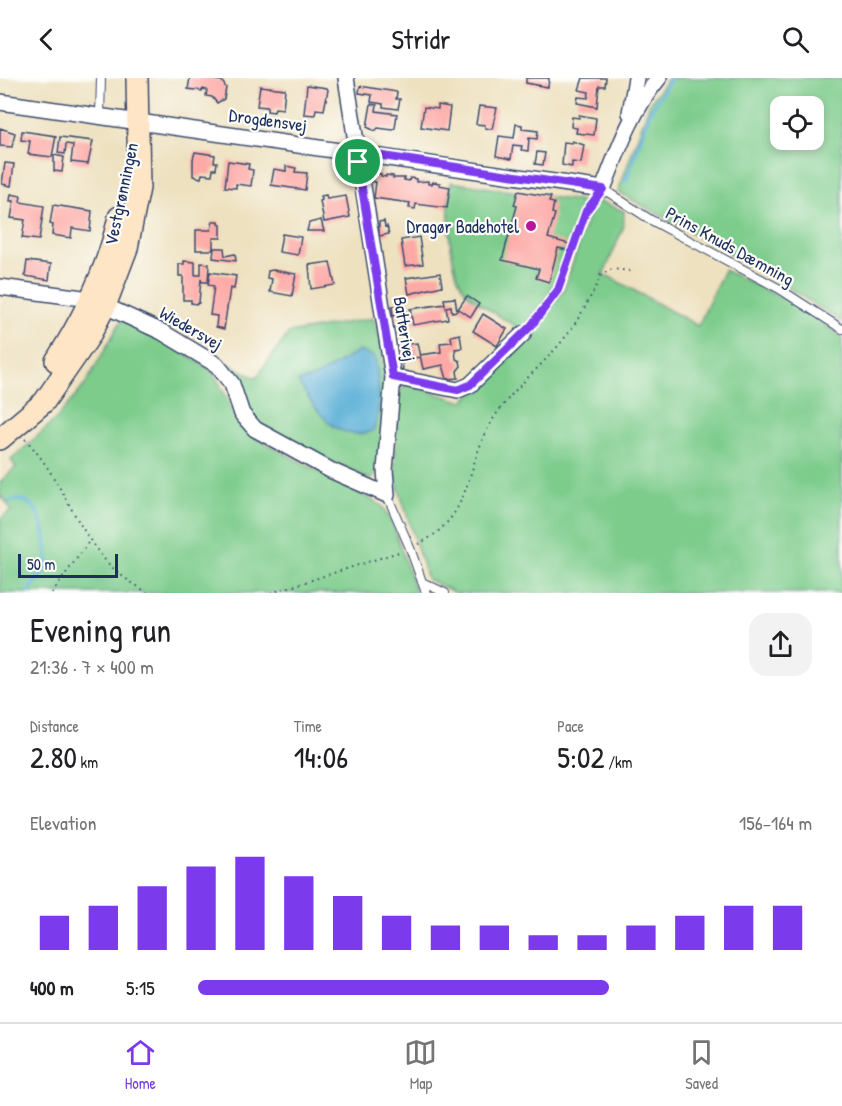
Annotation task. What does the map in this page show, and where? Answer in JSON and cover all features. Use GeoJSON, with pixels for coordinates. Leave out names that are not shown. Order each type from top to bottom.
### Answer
{"type":"FeatureCollection","features":[{"type":"Feature","properties":{"kind":"street","name":"Vestgrønningen"},"geometry":{"type":"LineString","coordinates":[[8,434],[70,339],[98,303],[137,122],[137,78]]}},
{"type":"Feature","properties":{"kind":"street","name":"Batterivej"},"geometry":{"type":"LineString","coordinates":[[346,78],[393,377],[386,470],[387,495]]}},
{"type":"Feature","properties":{"kind":"street"},"geometry":{"type":"LineString","coordinates":[[626,131],[636,78]]}},
{"type":"Feature","properties":{"kind":"street"},"geometry":{"type":"LineString","coordinates":[[603,189],[626,131],[646,94],[659,78]]}},
{"type":"Feature","properties":{"kind":"street","name":"Drogdensvej"},"geometry":{"type":"LineString","coordinates":[[0,102],[603,189]]}},
{"type":"Feature","properties":{"kind":"street","name":"Wiedersvej"},"geometry":{"type":"LineString","coordinates":[[3,291],[98,303],[162,332],[218,365],[232,384],[243,414],[255,429],[330,470],[387,495]]}},
{"type":"Feature","properties":{"kind":"street"},"geometry":{"type":"LineString","coordinates":[[393,377],[458,390],[470,385],[523,334]]}},
{"type":"Feature","properties":{"kind":"lane"},"geometry":{"type":"LineString","coordinates":[[100,116],[101,78]]}},
{"type":"Feature","properties":{"kind":"lane","name":"Prins Knuds Dæmning"},"geometry":{"type":"LineString","coordinates":[[603,189],[651,220],[778,288],[842,330]]}},
{"type":"Feature","properties":{"kind":"lane","name":"Batterivej"},"geometry":{"type":"LineString","coordinates":[[387,495],[426,593]]}},
{"type":"Feature","properties":{"kind":"lane"},"geometry":{"type":"LineString","coordinates":[[422,582],[445,593]]}},
{"type":"Feature","properties":{"kind":"path"},"geometry":{"type":"LineString","coordinates":[[523,334],[541,315],[558,290],[586,211],[603,189]]}},
{"type":"Feature","properties":{"kind":"path"},"geometry":{"type":"LineString","coordinates":[[271,593],[410,548],[428,539],[449,522],[462,502],[486,432],[504,402],[563,339],[592,295],[601,275],[612,269],[630,271]]}},
{"type":"Feature","properties":{"kind":"path"},"geometry":{"type":"LineString","coordinates":[[8,434],[36,450],[90,540],[107,563],[148,593]]}},
{"type":"Feature","properties":{"kind":"path"},"geometry":{"type":"LineString","coordinates":[[52,593],[90,540]]}},
{"type":"Feature","properties":{"kind":"green space"},"geometry":{"type":"Polygon","coordinates":[[[668,78],[842,78],[842,322],[768,275],[618,192],[650,102],[668,78]]]}},
{"type":"Feature","properties":{"kind":"green space"},"geometry":{"type":"Polygon","coordinates":[[[451,182],[584,202],[548,300],[520,329],[487,309],[469,295],[462,286],[450,241],[449,193],[451,182]]]}},
{"type":"Feature","properties":{"kind":"green space"},"geometry":{"type":"Polygon","coordinates":[[[598,201],[624,211],[623,228],[603,276],[608,276],[698,326],[724,270],[797,305],[842,337],[842,593],[456,593],[427,579],[396,480],[398,394],[406,384],[463,402],[529,335],[563,292],[589,214],[598,201]]]}},
{"type":"Feature","properties":{"kind":"green space"},"geometry":{"type":"Polygon","coordinates":[[[373,318],[380,338],[386,382],[379,470],[371,480],[259,427],[251,415],[240,382],[228,364],[256,378],[289,333],[373,318]]]}},
{"type":"Feature","properties":{"kind":"green space"},"geometry":{"type":"Polygon","coordinates":[[[122,319],[171,344],[211,370],[241,427],[250,435],[382,506],[392,522],[416,593],[0,593],[0,519],[11,510],[3,497],[0,499],[0,482],[16,467],[11,460],[54,421],[85,385],[122,319]]]}},
{"type":"Feature","properties":{"kind":"water"},"geometry":{"type":"Polygon","coordinates":[[[359,351],[375,357],[379,394],[378,413],[373,431],[360,434],[348,433],[328,422],[298,382],[315,377],[359,351]]]}},
{"type":"Feature","properties":{"kind":"building"},"geometry":{"type":"Polygon","coordinates":[[[190,78],[216,78],[222,81],[226,88],[224,99],[217,103],[212,97],[206,96],[207,90],[188,89],[190,78]]]}},
{"type":"Feature","properties":{"kind":"building"},"geometry":{"type":"Polygon","coordinates":[[[526,78],[549,78],[548,87],[526,83],[526,78]]]}},
{"type":"Feature","properties":{"kind":"building"},"geometry":{"type":"Polygon","coordinates":[[[583,78],[606,78],[605,86],[599,86],[597,107],[577,103],[578,97],[588,98],[589,92],[579,90],[583,78]]]}},
{"type":"Feature","properties":{"kind":"building"},"geometry":{"type":"Polygon","coordinates":[[[307,85],[328,90],[324,110],[316,109],[315,115],[304,114],[307,85]]]}},
{"type":"Feature","properties":{"kind":"building"},"geometry":{"type":"Polygon","coordinates":[[[260,86],[285,89],[283,109],[275,108],[274,112],[267,111],[267,107],[257,106],[260,86]]]}},
{"type":"Feature","properties":{"kind":"building"},"geometry":{"type":"Polygon","coordinates":[[[360,86],[397,92],[396,99],[400,99],[398,109],[383,107],[383,104],[371,102],[372,95],[359,93],[360,86]]]}},
{"type":"Feature","properties":{"kind":"building"},"geometry":{"type":"Polygon","coordinates":[[[371,104],[377,105],[376,111],[397,114],[393,130],[378,128],[375,131],[367,127],[371,104]]]}},
{"type":"Feature","properties":{"kind":"building"},"geometry":{"type":"Polygon","coordinates":[[[438,105],[450,107],[447,131],[421,127],[424,107],[438,109],[438,105]]]}},
{"type":"Feature","properties":{"kind":"building"},"geometry":{"type":"Polygon","coordinates":[[[479,106],[497,108],[492,129],[476,124],[479,106]]]}},
{"type":"Feature","properties":{"kind":"building"},"geometry":{"type":"Polygon","coordinates":[[[579,115],[596,118],[594,135],[576,133],[577,128],[571,127],[572,117],[579,118],[579,115]]]}},
{"type":"Feature","properties":{"kind":"building"},"geometry":{"type":"Polygon","coordinates":[[[516,124],[522,125],[522,129],[538,131],[537,139],[529,138],[528,151],[521,150],[522,146],[513,145],[511,159],[496,156],[499,136],[514,138],[516,124]]]}},
{"type":"Feature","properties":{"kind":"building"},"geometry":{"type":"Polygon","coordinates":[[[0,128],[15,133],[12,147],[0,146],[0,128]]]}},
{"type":"Feature","properties":{"kind":"building"},"geometry":{"type":"Polygon","coordinates":[[[22,131],[56,136],[52,157],[28,154],[30,141],[21,140],[22,131]]]}},
{"type":"Feature","properties":{"kind":"building"},"geometry":{"type":"Polygon","coordinates":[[[60,137],[93,141],[88,164],[71,162],[73,145],[66,144],[65,154],[58,153],[60,137]]]}},
{"type":"Feature","properties":{"kind":"building"},"geometry":{"type":"Polygon","coordinates":[[[572,141],[584,145],[581,163],[572,162],[572,167],[562,165],[564,142],[572,143],[572,141]]]}},
{"type":"Feature","properties":{"kind":"building"},"geometry":{"type":"Polygon","coordinates":[[[195,152],[215,155],[216,169],[213,169],[212,175],[202,174],[201,178],[193,176],[195,152]]]}},
{"type":"Feature","properties":{"kind":"building"},"geometry":{"type":"Polygon","coordinates":[[[537,152],[545,153],[543,165],[535,164],[537,152]]]}},
{"type":"Feature","properties":{"kind":"building"},"geometry":{"type":"Polygon","coordinates":[[[54,155],[64,157],[62,172],[54,171],[54,155]]]}},
{"type":"Feature","properties":{"kind":"building"},"geometry":{"type":"Polygon","coordinates":[[[228,161],[249,164],[248,169],[253,170],[251,186],[236,184],[236,188],[225,187],[228,161]]]}},
{"type":"Feature","properties":{"kind":"building"},"geometry":{"type":"Polygon","coordinates":[[[5,163],[14,164],[11,186],[2,184],[5,163]]]}},
{"type":"Feature","properties":{"kind":"building"},"geometry":{"type":"Polygon","coordinates":[[[286,166],[296,168],[295,172],[307,173],[305,190],[271,185],[274,169],[286,171],[286,166]]]}},
{"type":"Feature","properties":{"kind":"building"},"geometry":{"type":"Polygon","coordinates":[[[374,173],[386,177],[386,175],[393,176],[393,178],[405,178],[404,180],[409,181],[410,178],[416,179],[416,182],[428,181],[428,184],[440,183],[439,185],[450,187],[447,208],[416,204],[415,209],[409,208],[410,203],[374,198],[376,182],[373,182],[374,173]]]}},
{"type":"Feature","properties":{"kind":"building","name":"Dragør Badehotel"},"geometry":{"type":"Polygon","coordinates":[[[518,191],[551,197],[549,202],[554,203],[552,213],[555,214],[548,238],[569,244],[567,250],[558,248],[549,282],[536,278],[539,269],[502,260],[517,206],[514,205],[518,191]]]}},
{"type":"Feature","properties":{"kind":"building"},"geometry":{"type":"Polygon","coordinates":[[[11,194],[21,196],[20,202],[44,206],[39,240],[22,238],[25,220],[11,218],[14,201],[10,201],[11,194]]]}},
{"type":"Feature","properties":{"kind":"building"},"geometry":{"type":"Polygon","coordinates":[[[326,195],[327,199],[346,196],[350,217],[324,222],[320,201],[321,196],[326,195]]]}},
{"type":"Feature","properties":{"kind":"building"},"geometry":{"type":"Polygon","coordinates":[[[53,205],[92,211],[90,231],[72,228],[71,238],[52,235],[53,225],[50,224],[53,205]]]}},
{"type":"Feature","properties":{"kind":"building"},"geometry":{"type":"Polygon","coordinates":[[[321,220],[324,231],[307,231],[309,223],[321,220]]]}},
{"type":"Feature","properties":{"kind":"building"},"geometry":{"type":"Polygon","coordinates":[[[213,221],[219,221],[221,225],[221,238],[213,238],[213,250],[196,250],[196,230],[211,230],[213,221]]]}},
{"type":"Feature","properties":{"kind":"building"},"geometry":{"type":"Polygon","coordinates":[[[384,221],[389,234],[379,236],[379,222],[384,221]]]}},
{"type":"Feature","properties":{"kind":"building"},"geometry":{"type":"Polygon","coordinates":[[[282,234],[301,237],[298,255],[279,252],[282,234]]]}},
{"type":"Feature","properties":{"kind":"building"},"geometry":{"type":"Polygon","coordinates":[[[419,237],[423,264],[405,266],[401,240],[419,237]]]}},
{"type":"Feature","properties":{"kind":"building"},"geometry":{"type":"Polygon","coordinates":[[[214,248],[224,248],[225,256],[235,254],[236,261],[213,258],[214,248]]]}},
{"type":"Feature","properties":{"kind":"building"},"geometry":{"type":"Polygon","coordinates":[[[27,261],[51,264],[49,280],[25,276],[27,261]]]}},
{"type":"Feature","properties":{"kind":"building"},"geometry":{"type":"Polygon","coordinates":[[[184,261],[195,262],[195,275],[201,275],[201,263],[209,264],[208,282],[202,282],[201,279],[199,303],[197,304],[191,303],[191,300],[183,300],[183,276],[179,276],[179,264],[184,264],[184,261]]]}},
{"type":"Feature","properties":{"kind":"building"},"geometry":{"type":"Polygon","coordinates":[[[330,262],[335,285],[311,289],[309,265],[330,262]]]}},
{"type":"Feature","properties":{"kind":"building"},"geometry":{"type":"Polygon","coordinates":[[[268,271],[296,274],[292,296],[270,292],[272,279],[267,278],[268,271]]]}},
{"type":"Feature","properties":{"kind":"building"},"geometry":{"type":"Polygon","coordinates":[[[210,272],[236,276],[234,289],[230,288],[224,329],[216,327],[217,316],[210,315],[214,286],[208,285],[210,272]]]}},
{"type":"Feature","properties":{"kind":"building"},"geometry":{"type":"Polygon","coordinates":[[[440,273],[442,286],[409,294],[406,278],[440,273]]]}},
{"type":"Feature","properties":{"kind":"building"},"geometry":{"type":"Polygon","coordinates":[[[467,296],[479,304],[471,317],[458,309],[467,296]]]}},
{"type":"Feature","properties":{"kind":"building"},"geometry":{"type":"Polygon","coordinates":[[[455,298],[457,311],[452,312],[451,306],[446,307],[448,319],[413,325],[410,309],[445,304],[444,299],[455,298]]]}},
{"type":"Feature","properties":{"kind":"building"},"geometry":{"type":"Polygon","coordinates":[[[405,305],[406,314],[393,316],[392,306],[405,305]]]}},
{"type":"Feature","properties":{"kind":"building"},"geometry":{"type":"Polygon","coordinates":[[[483,314],[507,329],[497,346],[473,331],[483,314]]]}},
{"type":"Feature","properties":{"kind":"building"},"geometry":{"type":"Polygon","coordinates":[[[460,334],[462,348],[455,349],[456,359],[460,361],[461,366],[457,371],[458,378],[447,379],[443,365],[423,369],[420,355],[441,352],[440,343],[452,342],[451,336],[460,334]]]}},
{"type":"Feature","properties":{"kind":"building"},"geometry":{"type":"Polygon","coordinates":[[[417,343],[420,357],[404,360],[403,369],[400,370],[399,360],[404,359],[402,345],[417,343]]]}},
{"type":"Feature","properties":{"kind":"waterway"},"geometry":{"type":"LineString","coordinates":[[626,181],[650,111],[671,78]]}},
{"type":"Feature","properties":{"kind":"waterway"},"geometry":{"type":"LineString","coordinates":[[9,502],[20,500],[29,503],[36,511],[44,532],[48,565],[28,593]]}},
{"type":"Feature","properties":{"kind":"place","name":"Dragør Badehotel"},"geometry":{"type":"Point","coordinates":[531,226]}},
{"type":"Feature","properties":{"kind":"route"},"geometry":{"type":"LineString","coordinates":[[356,152],[603,189],[586,211],[558,290],[531,326],[470,385],[458,390],[393,377],[358,162],[356,152]]}}]}
